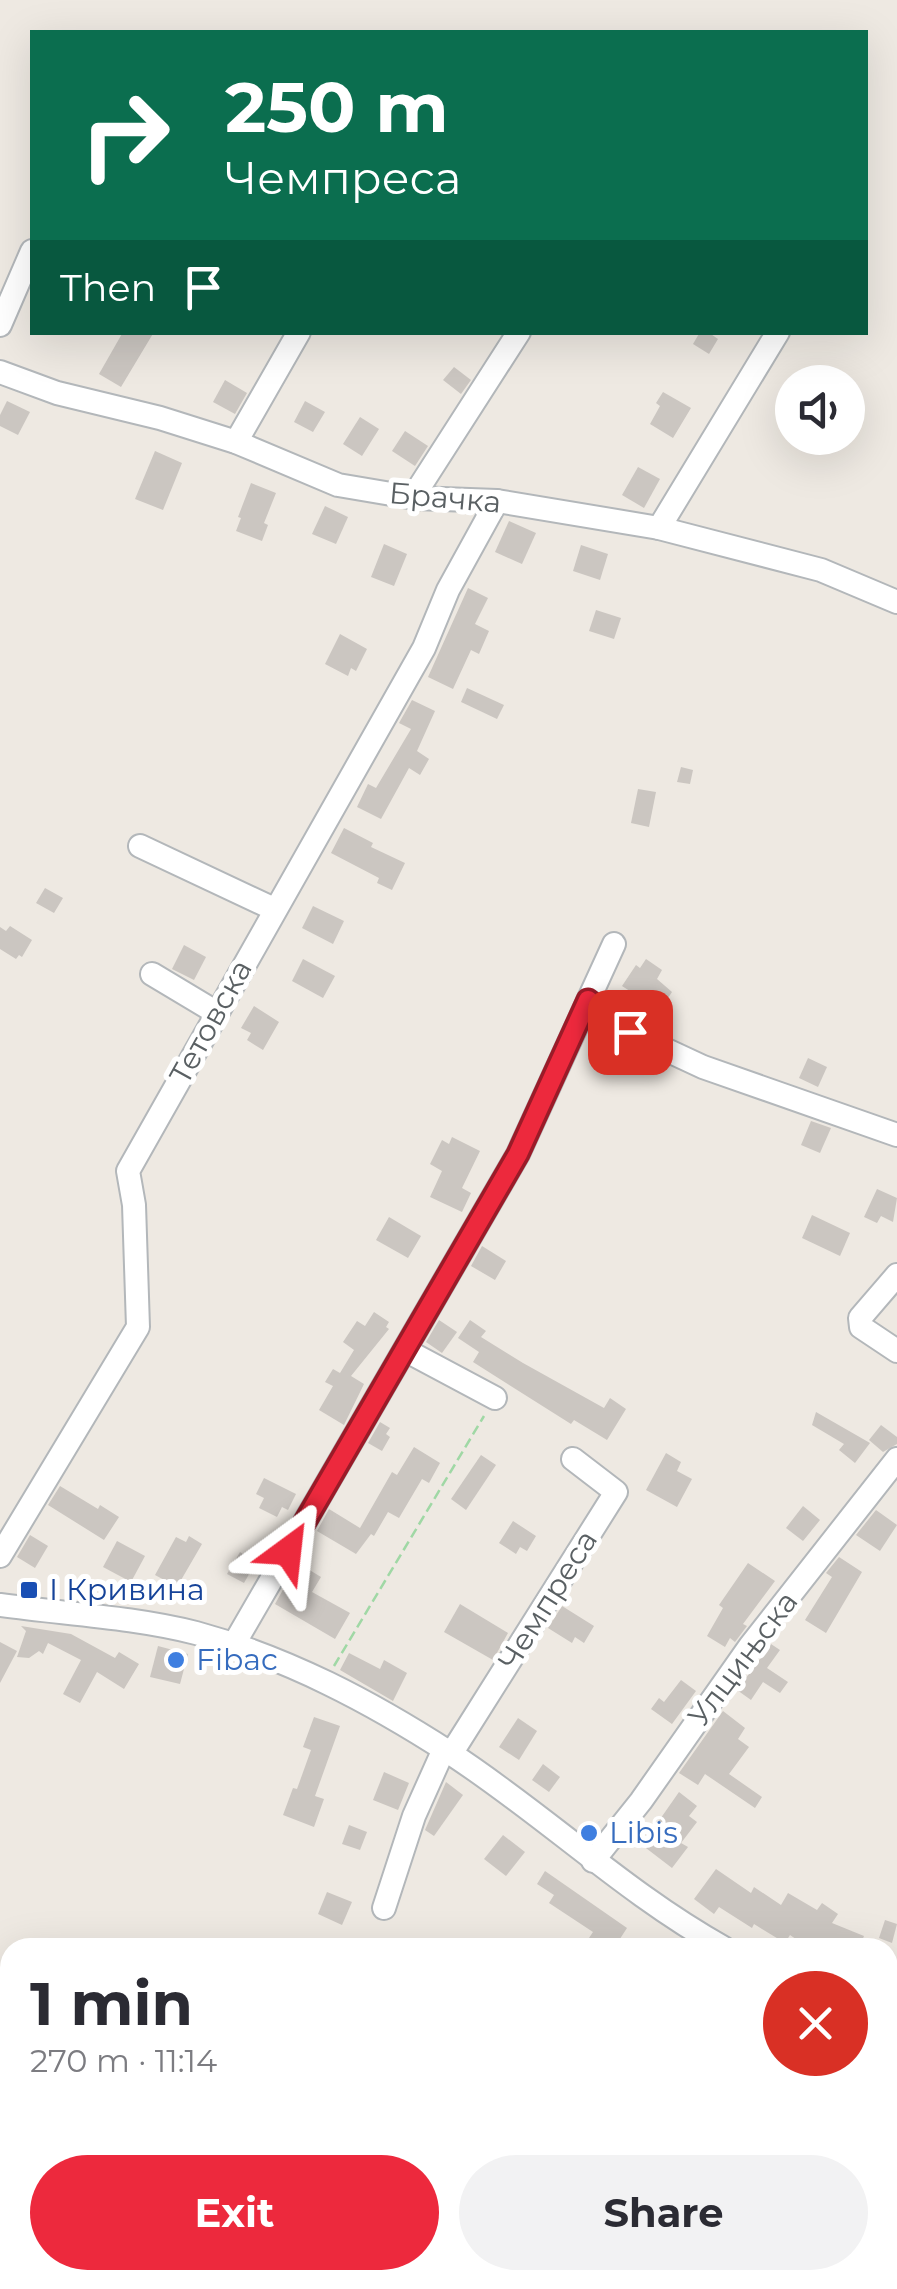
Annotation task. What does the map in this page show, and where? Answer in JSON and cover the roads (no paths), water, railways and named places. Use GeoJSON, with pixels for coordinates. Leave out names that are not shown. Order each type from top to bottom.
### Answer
{"type":"FeatureCollection","features":[{"type":"Feature","properties":{"kind":"street"},"geometry":{"type":"LineString","coordinates":[[0,325],[30,255]]}},
{"type":"Feature","properties":{"kind":"street"},"geometry":{"type":"LineString","coordinates":[[236,442],[297,335]]}},
{"type":"Feature","properties":{"kind":"street"},"geometry":{"type":"LineString","coordinates":[[412,498],[518,335]]}},
{"type":"Feature","properties":{"kind":"street"},"geometry":{"type":"LineString","coordinates":[[659,528],[776,335]]}},
{"type":"Feature","properties":{"kind":"street","name":"Брачка"},"geometry":{"type":"LineString","coordinates":[[0,372],[56,393],[160,418],[236,442],[338,485],[412,498],[497,502],[659,528],[820,570],[897,602]]}},
{"type":"Feature","properties":{"kind":"street","name":"Тетовска"},"geometry":{"type":"LineString","coordinates":[[0,1556],[138,1327],[134,1205],[128,1170],[424,648],[448,590],[497,502]]}},
{"type":"Feature","properties":{"kind":"street"},"geometry":{"type":"LineString","coordinates":[[140,846],[274,908]]}},
{"type":"Feature","properties":{"kind":"street"},"geometry":{"type":"LineString","coordinates":[[234,1644],[518,1154],[614,944]]}},
{"type":"Feature","properties":{"kind":"street"},"geometry":{"type":"LineString","coordinates":[[152,974],[217,1013]]}},
{"type":"Feature","properties":{"kind":"street"},"geometry":{"type":"LineString","coordinates":[[588,1000],[630,1032],[703,1066],[897,1135]]}},
{"type":"Feature","properties":{"kind":"street"},"geometry":{"type":"LineString","coordinates":[[897,1274],[860,1318],[861,1327],[897,1351]]}},
{"type":"Feature","properties":{"kind":"street"},"geometry":{"type":"LineString","coordinates":[[406,1350],[495,1398]]}},
{"type":"Feature","properties":{"kind":"street","name":"Чемпреса"},"geometry":{"type":"LineString","coordinates":[[448,1751],[616,1492],[572,1459]]}},
{"type":"Feature","properties":{"kind":"street","name":"Улцињска"},"geometry":{"type":"LineString","coordinates":[[593,1861],[642,1801],[750,1646],[897,1460]]}},
{"type":"Feature","properties":{"kind":"street"},"geometry":{"type":"LineString","coordinates":[[0,1605],[166,1627],[234,1644],[325,1682],[383,1710],[448,1751],[593,1861],[708,1938]]}},
{"type":"Feature","properties":{"kind":"street"},"geometry":{"type":"LineString","coordinates":[[384,1908],[414,1816],[448,1751]]}},
{"type":"Feature","properties":{"kind":"place","name":"I Кривина"},"geometry":{"type":"Point","coordinates":[29,1590]}},
{"type":"Feature","properties":{"kind":"place","name":"Fibac"},"geometry":{"type":"Point","coordinates":[176,1660]}},
{"type":"Feature","properties":{"kind":"place","name":"Libis"},"geometry":{"type":"Point","coordinates":[589,1833]}}]}
